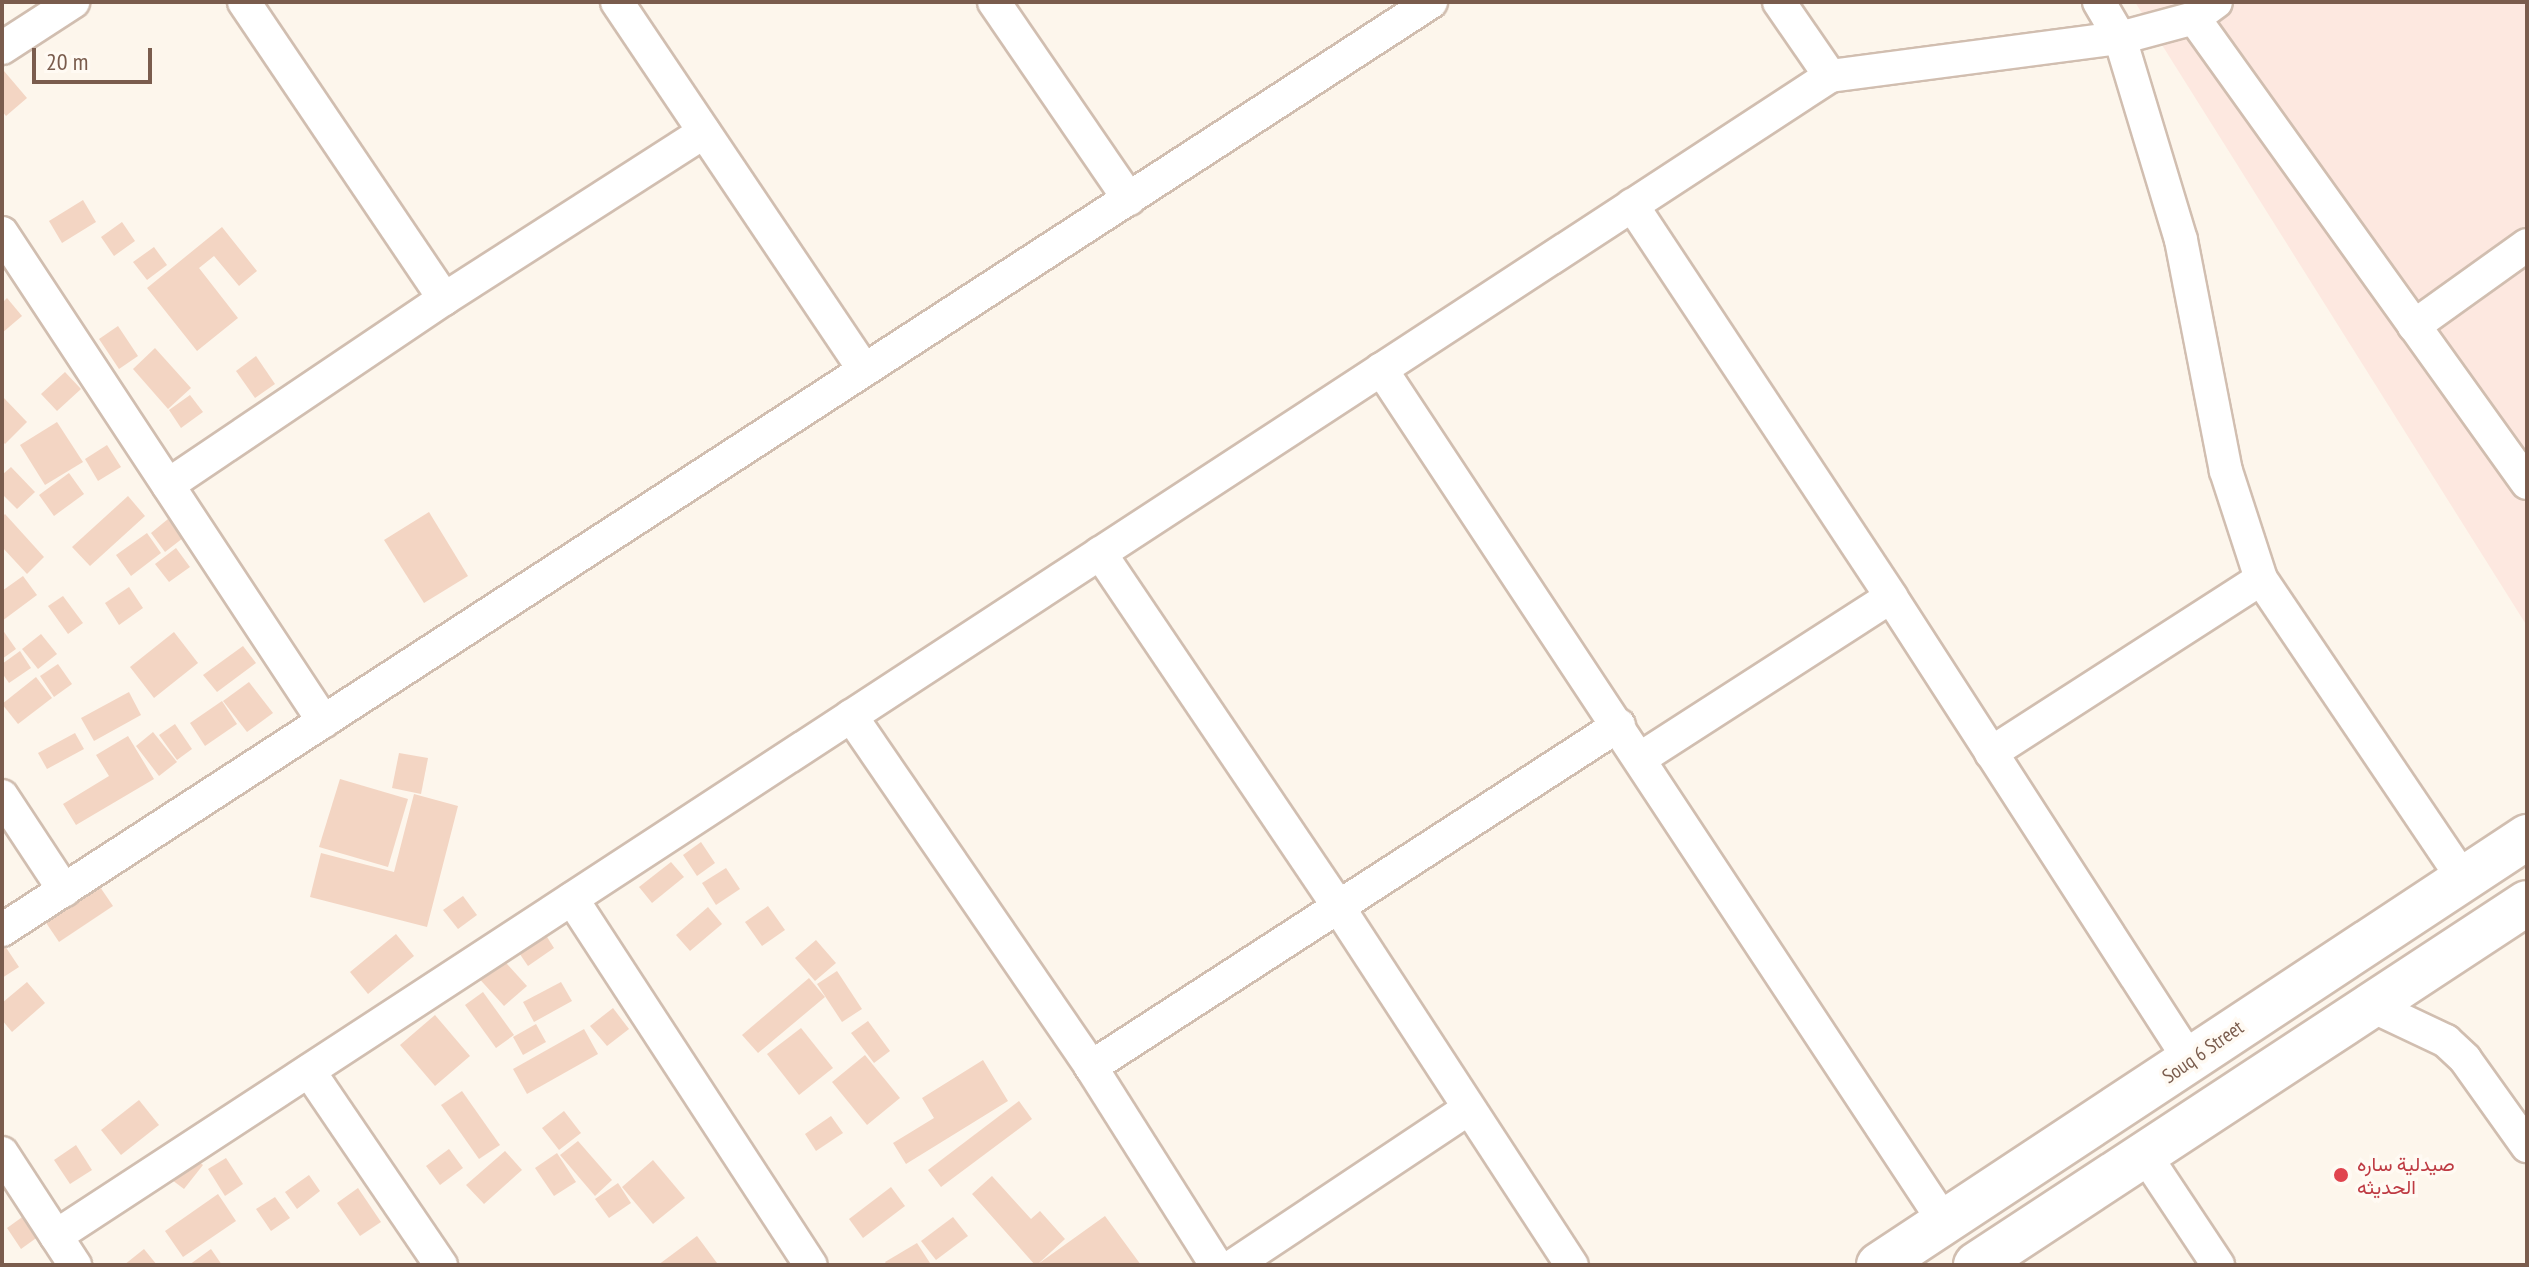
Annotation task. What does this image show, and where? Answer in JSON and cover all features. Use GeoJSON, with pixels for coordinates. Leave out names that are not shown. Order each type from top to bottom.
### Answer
{"type":"FeatureCollection","features":[{"type":"Feature","properties":{"kind":"street"},"geometry":{"type":"LineString","coordinates":[[2,48],[73,2]]}},
{"type":"Feature","properties":{"kind":"street"},"geometry":{"type":"LineString","coordinates":[[244,2],[444,299]]}},
{"type":"Feature","properties":{"kind":"street"},"geometry":{"type":"LineString","coordinates":[[617,2],[864,370]]}},
{"type":"Feature","properties":{"kind":"street"},"geometry":{"type":"LineString","coordinates":[[994,2],[1129,199]]}},
{"type":"Feature","properties":{"kind":"street"},"geometry":{"type":"LineString","coordinates":[[2,930],[1431,2]]}},
{"type":"Feature","properties":{"kind":"street"},"geometry":{"type":"LineString","coordinates":[[1779,2],[1830,76]]}},
{"type":"Feature","properties":{"kind":"street"},"geometry":{"type":"LineString","coordinates":[[2099,2],[2120,38],[2181,240],[2226,471],[2261,579],[2464,880]]}},
{"type":"Feature","properties":{"kind":"street"},"geometry":{"type":"LineString","coordinates":[[56,1236],[1830,76],[2120,38],[2205,10],[2414,326],[2527,483]]}},
{"type":"Feature","properties":{"kind":"street"},"geometry":{"type":"LineString","coordinates":[[168,485],[444,299],[704,132]]}},
{"type":"Feature","properties":{"kind":"street"},"geometry":{"type":"LineString","coordinates":[[1632,205],[1891,597],[2191,1062]]}},
{"type":"Feature","properties":{"kind":"street"},"geometry":{"type":"LineString","coordinates":[[2,233],[324,722]]}},
{"type":"Feature","properties":{"kind":"street"},"geometry":{"type":"LineString","coordinates":[[2414,326],[2527,245]]}},
{"type":"Feature","properties":{"kind":"street"},"geometry":{"type":"LineString","coordinates":[[1381,369],[1641,758],[1945,1223]]}},
{"type":"Feature","properties":{"kind":"street"},"geometry":{"type":"LineString","coordinates":[[1100,553],[1337,905],[1572,1265]]}},
{"type":"Feature","properties":{"kind":"street"},"geometry":{"type":"LineString","coordinates":[[1991,753],[2261,579]]}},
{"type":"Feature","properties":{"kind":"street"},"geometry":{"type":"LineString","coordinates":[[1641,758],[1891,597]]}},
{"type":"Feature","properties":{"kind":"street"},"geometry":{"type":"LineString","coordinates":[[851,716],[1091,1067],[1216,1265]]}},
{"type":"Feature","properties":{"kind":"street"},"geometry":{"type":"LineString","coordinates":[[1091,1067],[1619,725]]}},
{"type":"Feature","properties":{"kind":"street"},"geometry":{"type":"LineString","coordinates":[[2,796],[64,890]]}},
{"type":"Feature","properties":{"kind":"street","name":"Souq 6 Street"},"geometry":{"type":"LineString","coordinates":[[1879,1265],[2191,1062],[2261,1012],[2527,837]]}},
{"type":"Feature","properties":{"kind":"street"},"geometry":{"type":"LineString","coordinates":[[572,899],[811,1265]]}},
{"type":"Feature","properties":{"kind":"street"},"geometry":{"type":"LineString","coordinates":[[1976,1265],[2527,903]]}},
{"type":"Feature","properties":{"kind":"street"},"geometry":{"type":"LineString","coordinates":[[2372,1006],[2446,1041],[2465,1059],[2527,1146]]}},
{"type":"Feature","properties":{"kind":"street"},"geometry":{"type":"LineString","coordinates":[[309,1071],[441,1265]]}},
{"type":"Feature","properties":{"kind":"street"},"geometry":{"type":"LineString","coordinates":[[1234,1265],[1468,1109]]}},
{"type":"Feature","properties":{"kind":"street"},"geometry":{"type":"LineString","coordinates":[[2,1153],[75,1265]]}},
{"type":"Feature","properties":{"kind":"street"},"geometry":{"type":"LineString","coordinates":[[2145,1155],[2218,1265]]}},
{"type":"Feature","properties":{"kind":"shaded area"},"geometry":{"type":"Polygon","coordinates":[[[2135,2],[2527,2],[2527,626],[2135,2]]]}},
{"type":"Feature","properties":{"kind":"building"},"geometry":{"type":"Polygon","coordinates":[[[4,71],[27,98],[6,116],[2,111],[4,71]]]}},
{"type":"Feature","properties":{"kind":"building"},"geometry":{"type":"Polygon","coordinates":[[[83,200],[96,222],[62,243],[49,221],[83,200]]]}},
{"type":"Feature","properties":{"kind":"building"},"geometry":{"type":"Polygon","coordinates":[[[122,222],[135,241],[114,256],[101,237],[122,222]]]}},
{"type":"Feature","properties":{"kind":"building"},"geometry":{"type":"Polygon","coordinates":[[[222,227],[257,271],[239,286],[214,256],[199,268],[238,318],[197,351],[147,288],[222,227]]]}},
{"type":"Feature","properties":{"kind":"building"},"geometry":{"type":"Polygon","coordinates":[[[154,247],[167,265],[147,280],[133,262],[154,247]]]}},
{"type":"Feature","properties":{"kind":"building"},"geometry":{"type":"Polygon","coordinates":[[[7,298],[22,316],[2,333],[2,303],[7,298]]]}},
{"type":"Feature","properties":{"kind":"building"},"geometry":{"type":"Polygon","coordinates":[[[118,326],[138,356],[119,369],[99,339],[118,326]]]}},
{"type":"Feature","properties":{"kind":"building"},"geometry":{"type":"Polygon","coordinates":[[[155,348],[191,388],[168,409],[133,369],[155,348]]]}},
{"type":"Feature","properties":{"kind":"building"},"geometry":{"type":"Polygon","coordinates":[[[256,356],[275,384],[255,398],[236,371],[256,356]]]}},
{"type":"Feature","properties":{"kind":"building"},"geometry":{"type":"Polygon","coordinates":[[[65,372],[81,389],[57,411],[41,394],[65,372]]]}},
{"type":"Feature","properties":{"kind":"building"},"geometry":{"type":"Polygon","coordinates":[[[190,395],[203,412],[181,428],[169,410],[190,395]]]}},
{"type":"Feature","properties":{"kind":"building"},"geometry":{"type":"Polygon","coordinates":[[[2,396],[27,422],[5,444],[2,441],[2,396]]]}},
{"type":"Feature","properties":{"kind":"building"},"geometry":{"type":"Polygon","coordinates":[[[57,422],[83,462],[45,485],[20,445],[57,422]]]}},
{"type":"Feature","properties":{"kind":"building"},"geometry":{"type":"Polygon","coordinates":[[[107,445],[121,467],[98,481],[85,459],[107,445]]]}},
{"type":"Feature","properties":{"kind":"building"},"geometry":{"type":"Polygon","coordinates":[[[11,467],[35,492],[17,509],[2,494],[2,475],[11,467]]]}},
{"type":"Feature","properties":{"kind":"building"},"geometry":{"type":"Polygon","coordinates":[[[69,473],[84,494],[54,516],[39,495],[69,473]]]}},
{"type":"Feature","properties":{"kind":"building"},"geometry":{"type":"Polygon","coordinates":[[[128,496],[145,516],[90,566],[72,547],[128,496]]]}},
{"type":"Feature","properties":{"kind":"building"},"geometry":{"type":"Polygon","coordinates":[[[429,512],[468,576],[424,603],[384,540],[429,512]]]}},
{"type":"Feature","properties":{"kind":"building"},"geometry":{"type":"Polygon","coordinates":[[[5,514],[44,557],[27,574],[2,547],[2,517],[5,514]]]}},
{"type":"Feature","properties":{"kind":"building"},"geometry":{"type":"Polygon","coordinates":[[[168,519],[183,538],[165,552],[151,533],[168,519]]]}},
{"type":"Feature","properties":{"kind":"building"},"geometry":{"type":"Polygon","coordinates":[[[147,533],[161,553],[131,576],[116,555],[147,533]]]}},
{"type":"Feature","properties":{"kind":"building"},"geometry":{"type":"Polygon","coordinates":[[[176,548],[190,567],[169,582],[155,564],[176,548]]]}},
{"type":"Feature","properties":{"kind":"building"},"geometry":{"type":"Polygon","coordinates":[[[23,576],[37,595],[2,621],[2,591],[23,576]]]}},
{"type":"Feature","properties":{"kind":"building"},"geometry":{"type":"Polygon","coordinates":[[[129,587],[143,608],[119,625],[105,603],[129,587]]]}},
{"type":"Feature","properties":{"kind":"building"},"geometry":{"type":"Polygon","coordinates":[[[63,596],[83,623],[68,634],[48,606],[63,596]]]}},
{"type":"Feature","properties":{"kind":"building"},"geometry":{"type":"Polygon","coordinates":[[[2,629],[16,649],[2,659],[2,629]]]}},
{"type":"Feature","properties":{"kind":"building"},"geometry":{"type":"Polygon","coordinates":[[[174,632],[198,663],[154,698],[130,667],[174,632]]]}},
{"type":"Feature","properties":{"kind":"building"},"geometry":{"type":"Polygon","coordinates":[[[41,634],[57,654],[38,669],[22,649],[41,634]]]}},
{"type":"Feature","properties":{"kind":"building"},"geometry":{"type":"Polygon","coordinates":[[[243,646],[256,663],[217,692],[203,675],[243,646]]]}},
{"type":"Feature","properties":{"kind":"building"},"geometry":{"type":"Polygon","coordinates":[[[20,651],[31,668],[9,683],[2,673],[2,664],[20,651]]]}},
{"type":"Feature","properties":{"kind":"building"},"geometry":{"type":"Polygon","coordinates":[[[58,664],[72,684],[54,697],[40,676],[58,664]]]}},
{"type":"Feature","properties":{"kind":"building"},"geometry":{"type":"Polygon","coordinates":[[[36,677],[52,698],[18,724],[2,704],[36,677]]]}},
{"type":"Feature","properties":{"kind":"building"},"geometry":{"type":"Polygon","coordinates":[[[249,682],[273,713],[247,732],[223,701],[249,682]]]}},
{"type":"Feature","properties":{"kind":"building"},"geometry":{"type":"Polygon","coordinates":[[[129,692],[141,715],[94,741],[81,718],[129,692]]]}},
{"type":"Feature","properties":{"kind":"building"},"geometry":{"type":"Polygon","coordinates":[[[222,701],[237,724],[205,746],[190,723],[222,701]]]}},
{"type":"Feature","properties":{"kind":"building"},"geometry":{"type":"Polygon","coordinates":[[[175,724],[192,749],[177,760],[159,735],[175,724]]]}},
{"type":"Feature","properties":{"kind":"building"},"geometry":{"type":"Polygon","coordinates":[[[153,732],[177,762],[159,776],[136,746],[153,732]]]}},
{"type":"Feature","properties":{"kind":"building"},"geometry":{"type":"Polygon","coordinates":[[[75,733],[84,749],[47,769],[38,753],[75,733]]]}},
{"type":"Feature","properties":{"kind":"building"},"geometry":{"type":"Polygon","coordinates":[[[128,736],[154,779],[76,825],[63,804],[109,776],[96,755],[128,736]]]}},
{"type":"Feature","properties":{"kind":"building"},"geometry":{"type":"Polygon","coordinates":[[[399,753],[428,758],[421,794],[392,788],[399,753]]]}},
{"type":"Feature","properties":{"kind":"building"},"geometry":{"type":"Polygon","coordinates":[[[340,779],[408,799],[388,867],[319,847],[340,779]]]}},
{"type":"Feature","properties":{"kind":"building"},"geometry":{"type":"Polygon","coordinates":[[[414,794],[458,806],[427,927],[310,897],[321,853],[394,872],[414,794]]]}},
{"type":"Feature","properties":{"kind":"building"},"geometry":{"type":"Polygon","coordinates":[[[701,842],[715,863],[697,876],[683,855],[701,842]]]}},
{"type":"Feature","properties":{"kind":"building"},"geometry":{"type":"Polygon","coordinates":[[[671,862],[684,877],[652,903],[639,887],[671,862]]]}},
{"type":"Feature","properties":{"kind":"building"},"geometry":{"type":"Polygon","coordinates":[[[726,868],[740,889],[716,905],[702,883],[726,868]]]}},
{"type":"Feature","properties":{"kind":"building"},"geometry":{"type":"Polygon","coordinates":[[[98,884],[113,906],[59,942],[30,899],[98,884]]]}},
{"type":"Feature","properties":{"kind":"building"},"geometry":{"type":"Polygon","coordinates":[[[463,896],[477,915],[458,929],[443,910],[463,896]]]}},
{"type":"Feature","properties":{"kind":"building"},"geometry":{"type":"Polygon","coordinates":[[[768,906],[785,930],[762,946],[745,922],[768,906]]]}},
{"type":"Feature","properties":{"kind":"building"},"geometry":{"type":"Polygon","coordinates":[[[708,907],[722,924],[690,951],[676,935],[708,907]]]}},
{"type":"Feature","properties":{"kind":"building"},"geometry":{"type":"Polygon","coordinates":[[[542,929],[554,948],[528,966],[515,947],[542,929]]]}},
{"type":"Feature","properties":{"kind":"building"},"geometry":{"type":"Polygon","coordinates":[[[396,934],[414,956],[368,994],[350,972],[396,934]]]}},
{"type":"Feature","properties":{"kind":"building"},"geometry":{"type":"Polygon","coordinates":[[[816,940],[836,963],[815,981],[795,958],[816,940]]]}},
{"type":"Feature","properties":{"kind":"building"},"geometry":{"type":"Polygon","coordinates":[[[5,946],[19,967],[2,978],[2,948],[5,946]]]}},
{"type":"Feature","properties":{"kind":"building"},"geometry":{"type":"Polygon","coordinates":[[[498,954],[527,986],[504,1006],[475,974],[498,954]]]}},
{"type":"Feature","properties":{"kind":"building"},"geometry":{"type":"Polygon","coordinates":[[[837,971],[862,1009],[842,1022],[817,984],[837,971]]]}},
{"type":"Feature","properties":{"kind":"building"},"geometry":{"type":"Polygon","coordinates":[[[809,978],[825,997],[758,1053],[742,1035],[809,978]]]}},
{"type":"Feature","properties":{"kind":"building"},"geometry":{"type":"Polygon","coordinates":[[[27,982],[45,1003],[12,1032],[2,1020],[2,1003],[27,982]]]}},
{"type":"Feature","properties":{"kind":"building"},"geometry":{"type":"Polygon","coordinates":[[[561,982],[572,1001],[534,1022],[523,1002],[561,982]]]}},
{"type":"Feature","properties":{"kind":"building"},"geometry":{"type":"Polygon","coordinates":[[[483,992],[514,1035],[496,1048],[465,1005],[483,992]]]}},
{"type":"Feature","properties":{"kind":"building"},"geometry":{"type":"Polygon","coordinates":[[[613,1008],[629,1029],[607,1046],[590,1026],[613,1008]]]}},
{"type":"Feature","properties":{"kind":"building"},"geometry":{"type":"Polygon","coordinates":[[[435,1015],[470,1056],[435,1086],[400,1045],[435,1015]]]}},
{"type":"Feature","properties":{"kind":"building"},"geometry":{"type":"Polygon","coordinates":[[[868,1021],[890,1051],[874,1063],[851,1033],[868,1021]]]}},
{"type":"Feature","properties":{"kind":"building"},"geometry":{"type":"Polygon","coordinates":[[[536,1024],[546,1042],[523,1055],[513,1037],[536,1024]]]}},
{"type":"Feature","properties":{"kind":"building"},"geometry":{"type":"Polygon","coordinates":[[[801,1028],[833,1068],[799,1095],[767,1054],[801,1028]]]}},
{"type":"Feature","properties":{"kind":"building"},"geometry":{"type":"Polygon","coordinates":[[[584,1029],[598,1054],[527,1094],[513,1069],[584,1029]]]}},
{"type":"Feature","properties":{"kind":"building"},"geometry":{"type":"Polygon","coordinates":[[[865,1055],[900,1098],[867,1125],[832,1082],[865,1055]]]}},
{"type":"Feature","properties":{"kind":"building"},"geometry":{"type":"Polygon","coordinates":[[[983,1060],[1008,1101],[906,1164],[893,1143],[934,1118],[922,1098],[983,1060]]]}},
{"type":"Feature","properties":{"kind":"building"},"geometry":{"type":"Polygon","coordinates":[[[462,1091],[500,1145],[479,1159],[441,1105],[462,1091]]]}},
{"type":"Feature","properties":{"kind":"building"},"geometry":{"type":"Polygon","coordinates":[[[139,1100],[159,1125],[121,1155],[101,1130],[139,1100]]]}},
{"type":"Feature","properties":{"kind":"building"},"geometry":{"type":"Polygon","coordinates":[[[1019,1101],[1032,1119],[941,1187],[928,1170],[1019,1101]]]}},
{"type":"Feature","properties":{"kind":"building"},"geometry":{"type":"Polygon","coordinates":[[[564,1111],[581,1133],[559,1150],[542,1128],[564,1111]]]}},
{"type":"Feature","properties":{"kind":"building"},"geometry":{"type":"Polygon","coordinates":[[[831,1116],[843,1133],[816,1151],[805,1134],[831,1116]]]}},
{"type":"Feature","properties":{"kind":"building"},"geometry":{"type":"Polygon","coordinates":[[[578,1141],[612,1180],[595,1196],[560,1155],[578,1141]]]}},
{"type":"Feature","properties":{"kind":"building"},"geometry":{"type":"Polygon","coordinates":[[[76,1145],[92,1170],[70,1184],[54,1160],[76,1145]]]}},
{"type":"Feature","properties":{"kind":"building"},"geometry":{"type":"Polygon","coordinates":[[[449,1149],[463,1168],[440,1185],[426,1166],[449,1149]]]}},
{"type":"Feature","properties":{"kind":"building"},"geometry":{"type":"Polygon","coordinates":[[[505,1151],[522,1170],[484,1204],[466,1185],[505,1151]]]}},
{"type":"Feature","properties":{"kind":"building"},"geometry":{"type":"Polygon","coordinates":[[[187,1153],[203,1165],[184,1189],[168,1177],[187,1153]]]}},
{"type":"Feature","properties":{"kind":"building"},"geometry":{"type":"Polygon","coordinates":[[[557,1153],[576,1182],[554,1196],[535,1168],[557,1153]]]}},
{"type":"Feature","properties":{"kind":"building"},"geometry":{"type":"Polygon","coordinates":[[[226,1158],[243,1184],[225,1196],[208,1169],[226,1158]]]}},
{"type":"Feature","properties":{"kind":"building"},"geometry":{"type":"Polygon","coordinates":[[[653,1160],[685,1198],[653,1224],[622,1187],[653,1160]]]}},
{"type":"Feature","properties":{"kind":"building"},"geometry":{"type":"Polygon","coordinates":[[[309,1175],[320,1191],[297,1209],[285,1192],[309,1175]]]}},
{"type":"Feature","properties":{"kind":"building"},"geometry":{"type":"Polygon","coordinates":[[[992,1176],[1031,1219],[1040,1211],[1065,1239],[1038,1264],[1105,1216],[1141,1265],[1035,1265],[972,1194],[992,1176]]]}},
{"type":"Feature","properties":{"kind":"building"},"geometry":{"type":"Polygon","coordinates":[[[618,1183],[631,1203],[609,1218],[595,1199],[618,1183]]]}},
{"type":"Feature","properties":{"kind":"building"},"geometry":{"type":"Polygon","coordinates":[[[891,1187],[905,1206],[863,1238],[849,1219],[891,1187]]]}},
{"type":"Feature","properties":{"kind":"building"},"geometry":{"type":"Polygon","coordinates":[[[358,1188],[381,1222],[360,1236],[337,1203],[358,1188]]]}},
{"type":"Feature","properties":{"kind":"building"},"geometry":{"type":"Polygon","coordinates":[[[218,1194],[236,1221],[183,1257],[165,1231],[218,1194]]]}},
{"type":"Feature","properties":{"kind":"building"},"geometry":{"type":"Polygon","coordinates":[[[275,1197],[290,1218],[271,1231],[256,1209],[275,1197]]]}},
{"type":"Feature","properties":{"kind":"building"},"geometry":{"type":"Polygon","coordinates":[[[32,1210],[46,1231],[21,1249],[7,1228],[32,1210]]]}},
{"type":"Feature","properties":{"kind":"building"},"geometry":{"type":"Polygon","coordinates":[[[953,1217],[968,1236],[936,1260],[921,1241],[953,1217]]]}},
{"type":"Feature","properties":{"kind":"building"},"geometry":{"type":"Polygon","coordinates":[[[697,1236],[717,1263],[658,1265],[697,1236]]]}},
{"type":"Feature","properties":{"kind":"building"},"geometry":{"type":"Polygon","coordinates":[[[917,1243],[930,1263],[887,1265],[885,1262],[917,1243]]]}},
{"type":"Feature","properties":{"kind":"building"},"geometry":{"type":"Polygon","coordinates":[[[144,1249],[157,1265],[124,1265],[144,1249]]]}},
{"type":"Feature","properties":{"kind":"building"},"geometry":{"type":"Polygon","coordinates":[[[211,1249],[222,1265],[189,1265],[211,1249]]]}},
{"type":"Feature","properties":{"kind":"place","name":"صيدلية ساره الحديثه"},"geometry":{"type":"Point","coordinates":[2341,1175]}}]}
